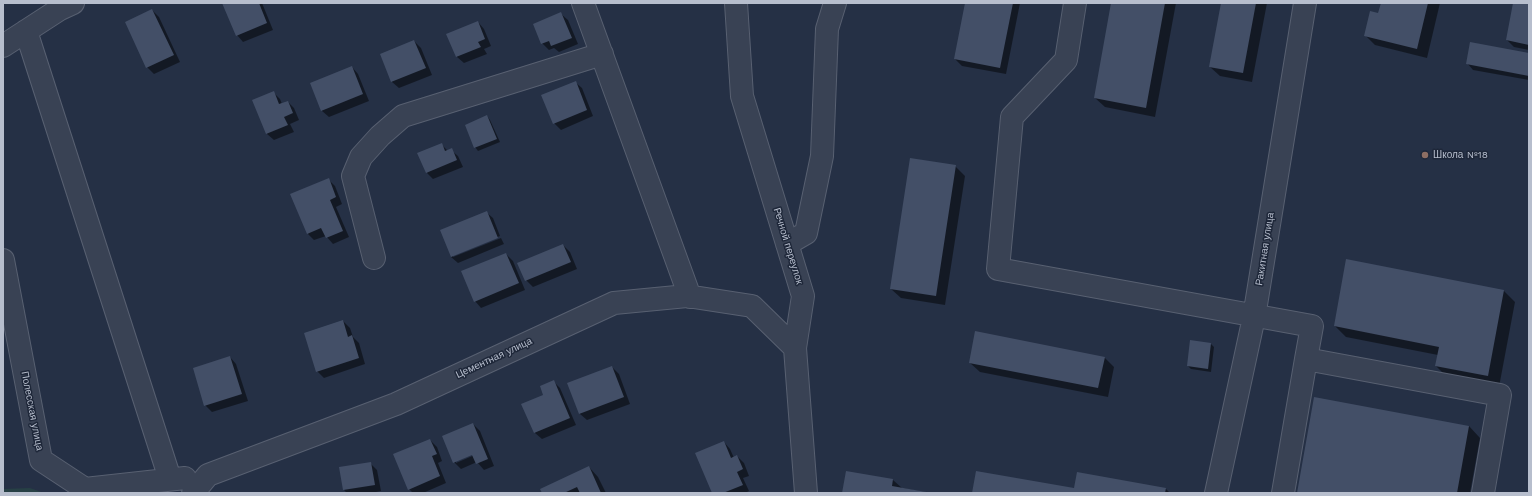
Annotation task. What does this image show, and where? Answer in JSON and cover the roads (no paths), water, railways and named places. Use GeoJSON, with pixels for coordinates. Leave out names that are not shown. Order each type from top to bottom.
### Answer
{"type":"FeatureCollection","features":[{"type":"Feature","properties":{"kind":"street"},"geometry":{"type":"LineString","coordinates":[[3,46],[60,9],[74,3]]}},
{"type":"Feature","properties":{"kind":"street"},"geometry":{"type":"LineString","coordinates":[[583,3],[690,297]]}},
{"type":"Feature","properties":{"kind":"street","name":"Речной переулок"},"geometry":{"type":"LineString","coordinates":[[736,3],[742,96],[803,296],[795,348],[806,493]]}},
{"type":"Feature","properties":{"kind":"street"},"geometry":{"type":"LineString","coordinates":[[787,244],[806,233],[822,156],[828,29],[835,3]]}},
{"type":"Feature","properties":{"kind":"street"},"geometry":{"type":"LineString","coordinates":[[1076,3],[1066,60],[1012,117],[998,269],[1254,317],[1312,326],[1283,493]]}},
{"type":"Feature","properties":{"kind":"street","name":"Ракитная улица"},"geometry":{"type":"LineString","coordinates":[[1216,493],[1254,317],[1305,3]]}},
{"type":"Feature","properties":{"kind":"street"},"geometry":{"type":"LineString","coordinates":[[26,31],[170,479]]}},
{"type":"Feature","properties":{"kind":"street"},"geometry":{"type":"LineString","coordinates":[[374,258],[353,176],[361,157],[380,136],[403,116],[602,54]]}},
{"type":"Feature","properties":{"kind":"street","name":"Полесская улица"},"geometry":{"type":"LineString","coordinates":[[3,260],[42,460],[85,489],[208,475]]}},
{"type":"Feature","properties":{"kind":"street","name":"Цементная улица"},"geometry":{"type":"LineString","coordinates":[[193,493],[208,475],[396,404],[614,303],[687,296],[752,306],[795,348]]}},
{"type":"Feature","properties":{"kind":"street"},"geometry":{"type":"LineString","coordinates":[[1306,359],[1500,395],[1483,493]]}},
{"type":"Feature","properties":{"kind":"place","name":"Школа №18"},"geometry":{"type":"Point","coordinates":[1425,155]}}]}
